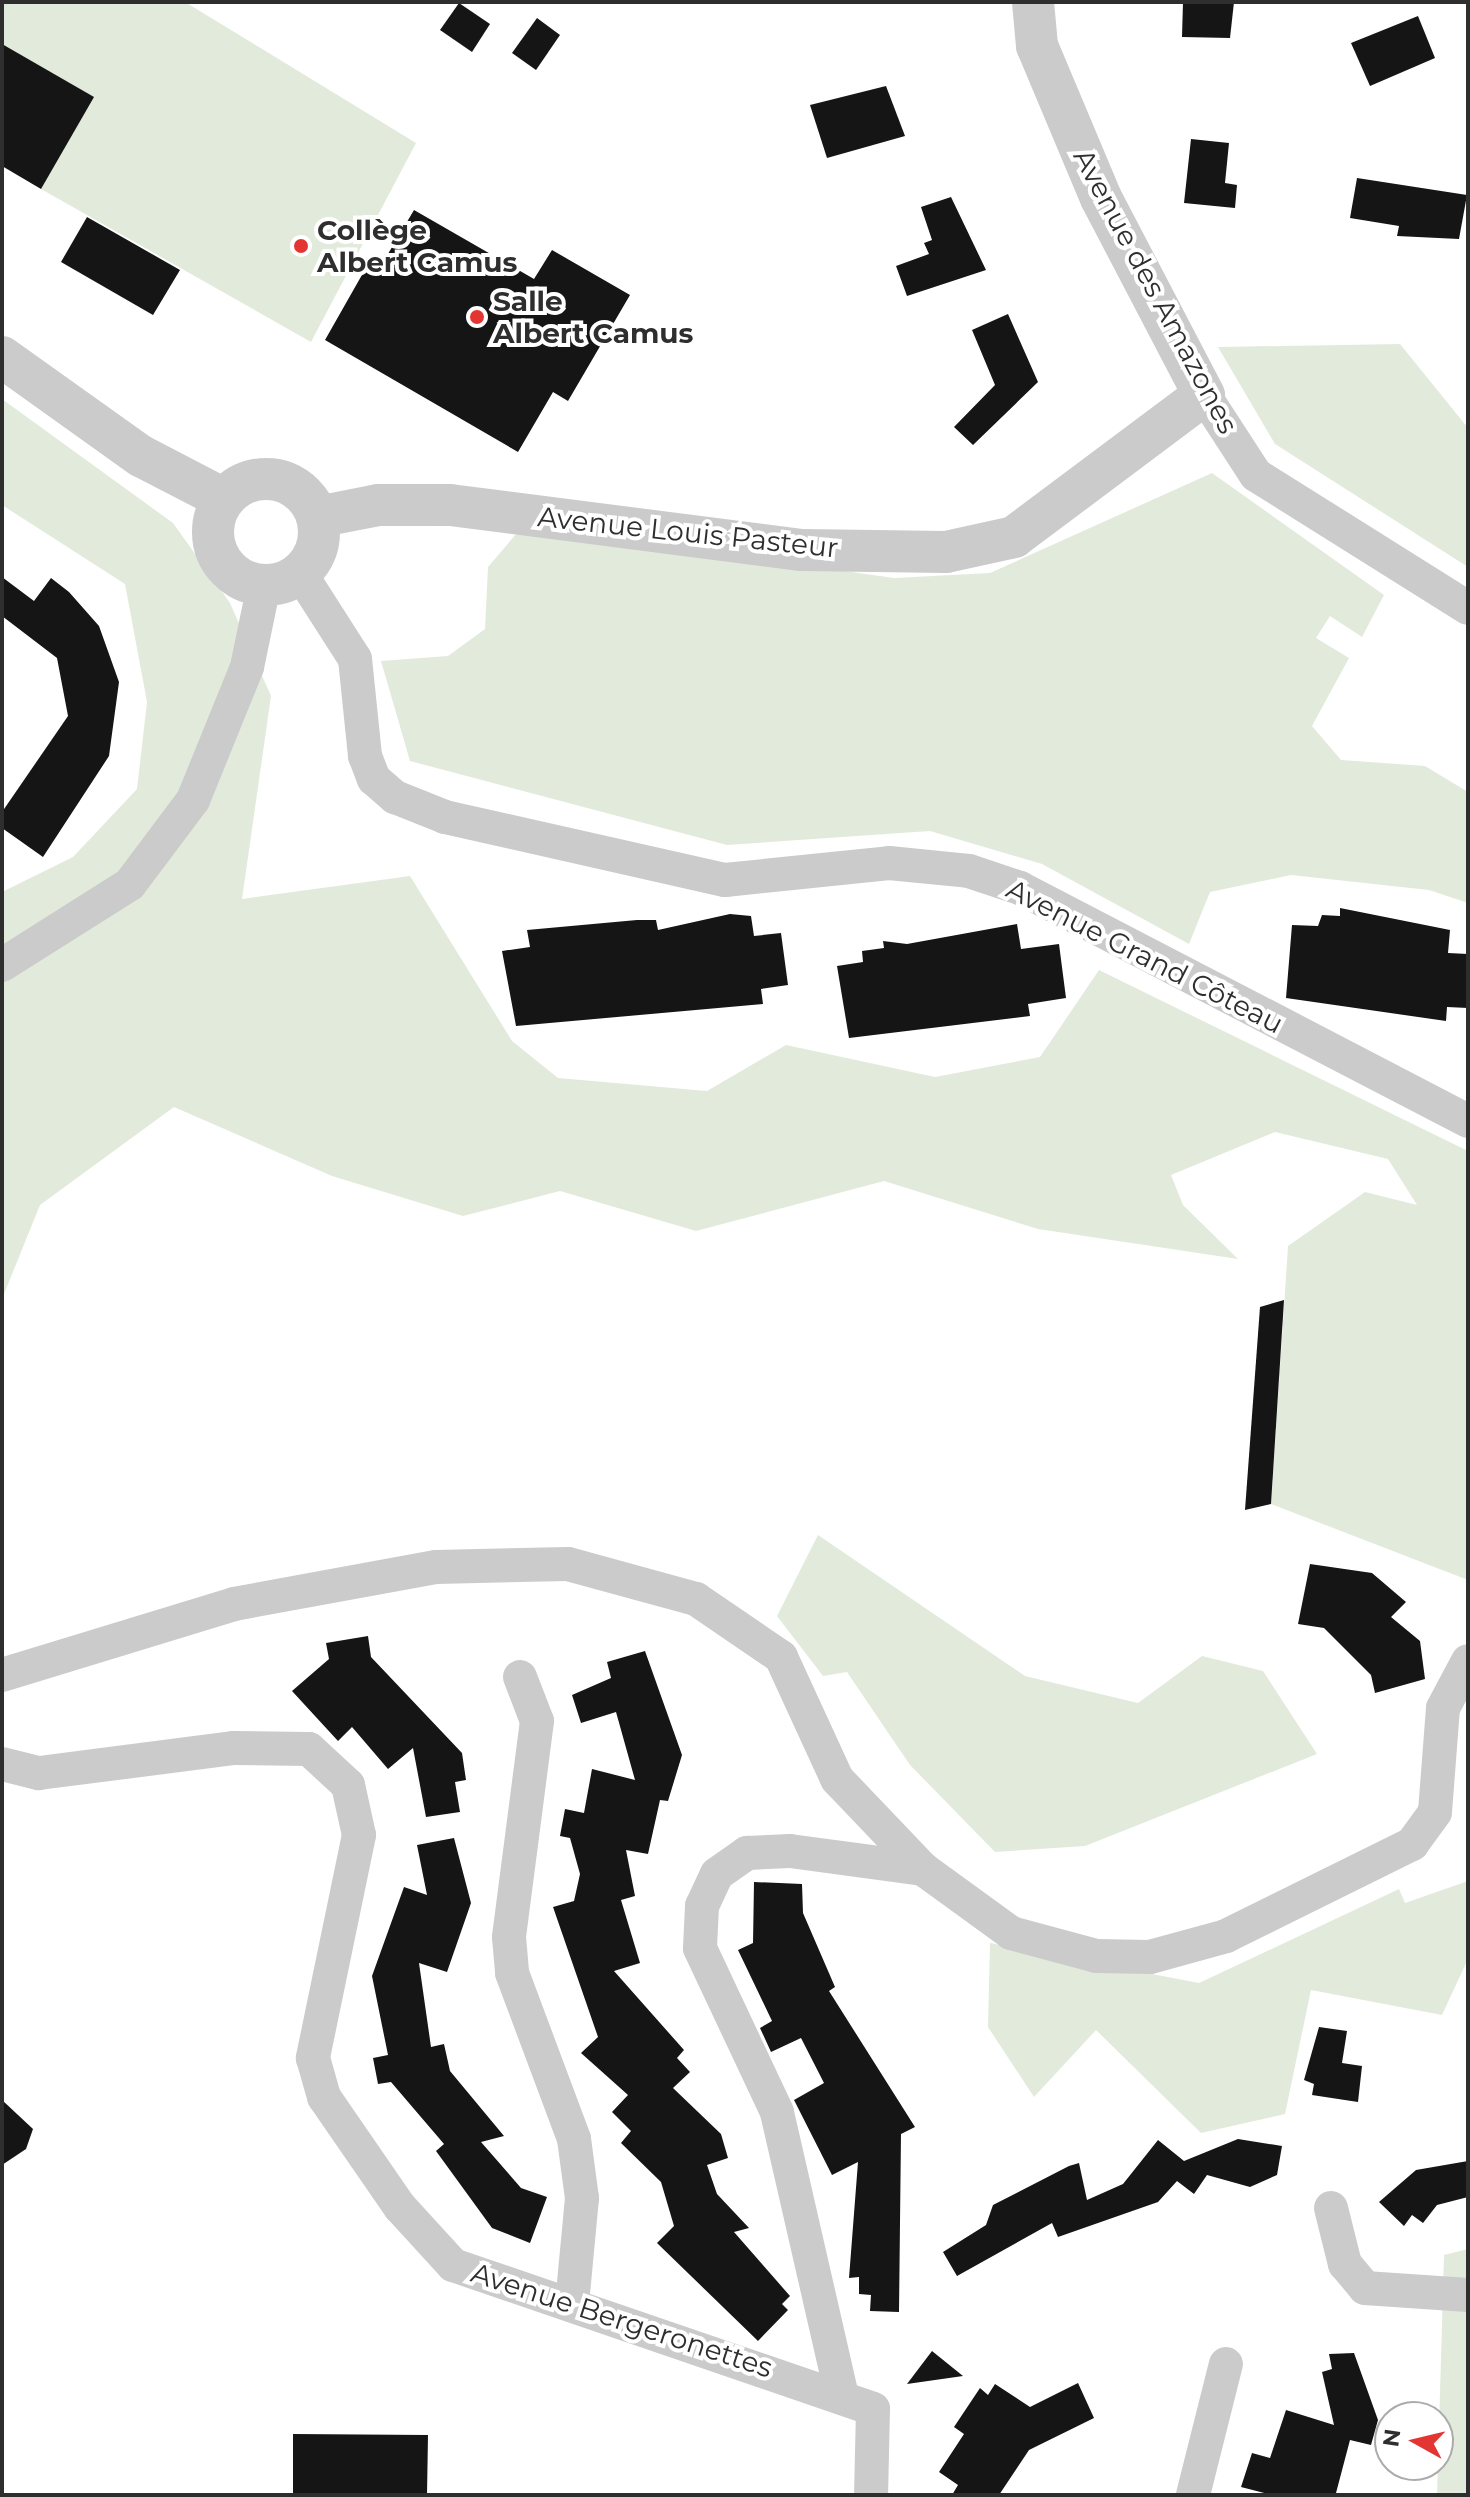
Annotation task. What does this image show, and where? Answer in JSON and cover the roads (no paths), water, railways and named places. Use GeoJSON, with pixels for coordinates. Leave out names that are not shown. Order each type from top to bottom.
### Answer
{"type":"FeatureCollection","features":[{"type":"Feature","properties":{"kind":"street","name":"Avenue des Amazones"},"geometry":{"type":"LineString","coordinates":[[1033,2],[1037,46],[1101,198],[1204,395],[1256,475],[1468,608]]}},
{"type":"Feature","properties":{"kind":"street"},"geometry":{"type":"LineString","coordinates":[[2,357],[141,456],[224,499]]}},
{"type":"Feature","properties":{"kind":"street","name":"Avenue Louis Pasteur"},"geometry":{"type":"LineString","coordinates":[[317,517],[378,505],[450,505],[802,550],[946,552],[1014,537],[1204,395]]}},
{"type":"Feature","properties":{"kind":"street"},"geometry":{"type":"LineString","coordinates":[[2,965],[130,884],[193,800],[282,579],[317,545],[317,517],[299,489],[268,478],[224,499],[215,516],[218,554],[229,570],[282,579]]}},
{"type":"Feature","properties":{"kind":"street","name":"Avenue Grand Côteau"},"geometry":{"type":"LineString","coordinates":[[282,579],[355,659],[365,756],[374,779],[395,797],[445,817],[725,880],[889,863],[969,871],[1020,888],[1468,1121]]}},
{"type":"Feature","properties":{"kind":"street"},"geometry":{"type":"LineString","coordinates":[[2,1675],[234,1604],[436,1567],[568,1564],[696,1599],[781,1657],[837,1779],[923,1869],[1011,1933],[1096,1956],[1150,1957],[1226,1936],[1412,1844],[1435,1812],[1443,1708],[1468,1661]]}},
{"type":"Feature","properties":{"kind":"street"},"geometry":{"type":"LineString","coordinates":[[520,1677],[537,1721],[509,1937],[512,1973],[574,2139],[582,2198],[572,2303]]}},
{"type":"Feature","properties":{"kind":"street","name":"Avenue Bergeronettes"},"geometry":{"type":"LineString","coordinates":[[2,1764],[39,1773],[234,1748],[309,1749],[348,1785],[359,1835],[313,2058],[324,2097],[400,2207],[453,2265],[841,2392],[873,2409],[871,2495]]}},
{"type":"Feature","properties":{"kind":"street"},"geometry":{"type":"LineString","coordinates":[[841,2392],[777,2112],[700,1948],[702,1906],[717,1874],[747,1853],[790,1851],[923,1869]]}},
{"type":"Feature","properties":{"kind":"street"},"geometry":{"type":"LineString","coordinates":[[1331,2208],[1345,2264],[1365,2288],[1468,2295]]}},
{"type":"Feature","properties":{"kind":"street"},"geometry":{"type":"LineString","coordinates":[[1193,2495],[1226,2364]]}},
{"type":"Feature","properties":{"kind":"place","name":"Collège Albert Camus"},"geometry":{"type":"Point","coordinates":[301,246]}},
{"type":"Feature","properties":{"kind":"place","name":"Salle Albert Camus"},"geometry":{"type":"Point","coordinates":[477,317]}}]}
